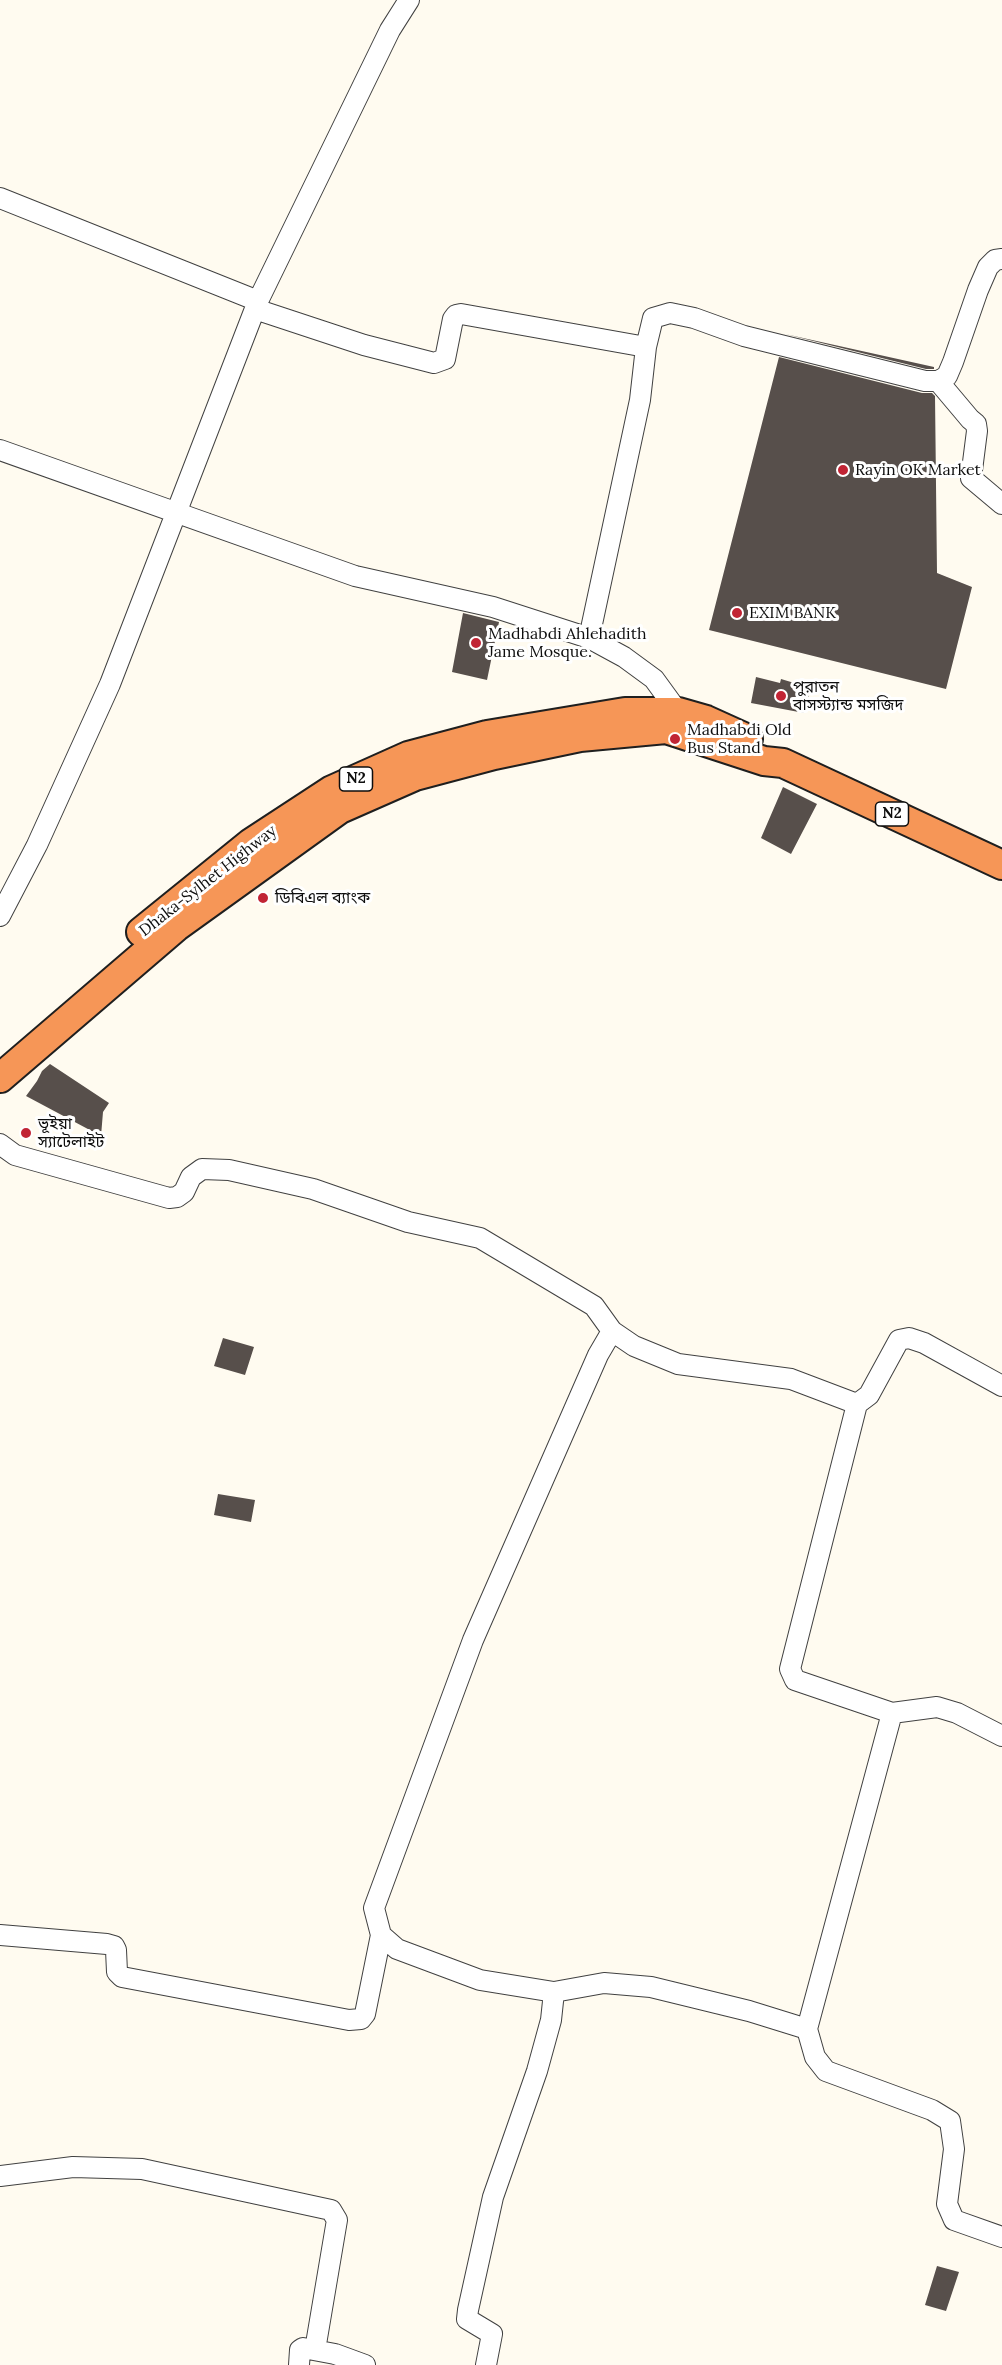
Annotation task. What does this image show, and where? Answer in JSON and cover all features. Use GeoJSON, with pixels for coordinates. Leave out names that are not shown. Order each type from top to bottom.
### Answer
{"type":"FeatureCollection","features":[{"type":"Feature","properties":{"kind":"highway","name":"Dhaka-Sylhet Highway"},"geometry":{"type":"LineString","coordinates":[[0,1054],[174,904],[251,843],[332,790],[408,756],[487,735],[625,712],[678,712],[706,720],[771,749],[783,763]]}},
{"type":"Feature","properties":{"kind":"highway","name":"Dhaka-Sylhet Highway"},"geometry":{"type":"LineString","coordinates":[[0,1078],[185,920],[340,809],[416,776],[494,755],[580,737],[666,729],[764,761],[783,763],[1002,865]]}},
{"type":"Feature","properties":{"kind":"street"},"geometry":{"type":"LineString","coordinates":[[0,916],[37,845],[110,684],[256,305],[390,30],[409,0]]}},
{"type":"Feature","properties":{"kind":"street"},"geometry":{"type":"LineString","coordinates":[[0,198],[256,305],[364,345],[434,363],[445,359],[453,319],[456,315],[461,314],[646,347]]}},
{"type":"Feature","properties":{"kind":"street"},"geometry":{"type":"LineString","coordinates":[[589,638],[640,400],[646,347],[653,318],[670,313],[694,318],[744,336],[925,381],[938,381],[947,376],[954,362],[988,267],[995,260],[1002,259]]}},
{"type":"Feature","properties":{"kind":"street"},"geometry":{"type":"LineString","coordinates":[[938,381],[976,424],[971,478],[1002,504]]}},
{"type":"Feature","properties":{"kind":"street"},"geometry":{"type":"LineString","coordinates":[[0,450],[355,576],[493,607],[589,638],[624,657],[654,679],[678,712]]}},
{"type":"Feature","properties":{"kind":"street"},"geometry":{"type":"LineString","coordinates":[[0,1144],[15,1155],[169,1198],[177,1197],[184,1191],[190,1177],[202,1169],[229,1170],[313,1189],[408,1222],[480,1238],[594,1306],[612,1331],[634,1346],[678,1364],[791,1378],[857,1404]]}},
{"type":"Feature","properties":{"kind":"street"},"geometry":{"type":"LineString","coordinates":[[0,1935],[107,1944],[114,1946],[116,1950],[117,1972],[122,1977],[349,2020],[360,2019],[365,2014],[381,1935],[374,1908],[472,1640],[598,1355],[612,1331]]}},
{"type":"Feature","properties":{"kind":"street"},"geometry":{"type":"LineString","coordinates":[[1002,1386],[924,1343],[909,1338],[898,1340],[869,1395],[857,1404],[790,1670],[795,1680],[892,1713],[937,1707],[957,1713],[1002,1736]]}},
{"type":"Feature","properties":{"kind":"street"},"geometry":{"type":"LineString","coordinates":[[892,1713],[807,2030],[814,2057],[826,2070],[932,2110],[950,2121],[954,2149],[946,2204],[954,2220],[1002,2237]]}},
{"type":"Feature","properties":{"kind":"street"},"geometry":{"type":"LineString","coordinates":[[381,1935],[397,1949],[480,1980],[554,1992],[604,1983],[651,1987],[749,2011],[807,2030]]}},
{"type":"Feature","properties":{"kind":"street"},"geometry":{"type":"LineString","coordinates":[[486,2365],[492,2334],[467,2319],[468,2310],[493,2197],[537,2071],[551,2020],[554,1992]]}},
{"type":"Feature","properties":{"kind":"street"},"geometry":{"type":"LineString","coordinates":[[0,2176],[73,2167],[142,2169],[331,2210],[337,2220],[315,2350]]}},
{"type":"Feature","properties":{"kind":"street"},"geometry":{"type":"LineString","coordinates":[[299,2365],[301,2349],[335,2354],[365,2365]]}},
{"type":"Feature","properties":{"kind":"building"},"geometry":{"type":"Polygon","coordinates":[[[785,334],[934,367],[934,369],[926,369],[785,334]]]}},
{"type":"Feature","properties":{"kind":"building","name":"Rayin OK Market"},"geometry":{"type":"Polygon","coordinates":[[[779,357],[922,393],[932,393],[935,396],[937,573],[972,587],[946,689],[709,630],[779,357]]]}},
{"type":"Feature","properties":{"kind":"building","name":"Madhabdi Ahlehadith Jame Mosque."},"geometry":{"type":"Polygon","coordinates":[[[463,613],[499,622],[487,680],[452,672],[463,613]]]}},
{"type":"Feature","properties":{"kind":"building","name":"পুরাতন বাসস্ট্যান্ড মসজিদ"},"geometry":{"type":"Polygon","coordinates":[[[756,677],[780,683],[781,679],[811,688],[804,713],[751,703],[756,677]]]}},
{"type":"Feature","properties":{"kind":"building"},"geometry":{"type":"Polygon","coordinates":[[[783,787],[817,804],[791,854],[761,838],[783,787]]]}},
{"type":"Feature","properties":{"kind":"building"},"geometry":{"type":"Polygon","coordinates":[[[50,1064],[109,1103],[103,1112],[101,1136],[26,1096],[42,1071],[50,1064]]]}},
{"type":"Feature","properties":{"kind":"building"},"geometry":{"type":"Polygon","coordinates":[[[223,1338],[254,1347],[245,1375],[214,1366],[223,1338]]]}},
{"type":"Feature","properties":{"kind":"building"},"geometry":{"type":"Polygon","coordinates":[[[218,1494],[255,1500],[251,1522],[214,1515],[218,1494]]]}},
{"type":"Feature","properties":{"kind":"building"},"geometry":{"type":"Polygon","coordinates":[[[937,2266],[959,2272],[946,2311],[925,2305],[937,2266]]]}},
{"type":"Feature","properties":{"kind":"place","name":"Rayin OK Market"},"geometry":{"type":"Point","coordinates":[843,470]}},
{"type":"Feature","properties":{"kind":"place","name":"EXIM BANK"},"geometry":{"type":"Point","coordinates":[737,613]}},
{"type":"Feature","properties":{"kind":"place","name":"Madhabdi Ahlehadith Jame Mosque."},"geometry":{"type":"Point","coordinates":[476,643]}},
{"type":"Feature","properties":{"kind":"place","name":"পুরাতন বাসস্ট্যান্ড মসজিদ"},"geometry":{"type":"Point","coordinates":[781,696]}},
{"type":"Feature","properties":{"kind":"place","name":"Madhabdi Old Bus Stand"},"geometry":{"type":"Point","coordinates":[675,739]}},
{"type":"Feature","properties":{"kind":"place","name":"ডিবিএল ব্যাংক"},"geometry":{"type":"Point","coordinates":[263,898]}},
{"type":"Feature","properties":{"kind":"place","name":"ভূইয়া স্যাটেলাইট"},"geometry":{"type":"Point","coordinates":[26,1133]}}]}
